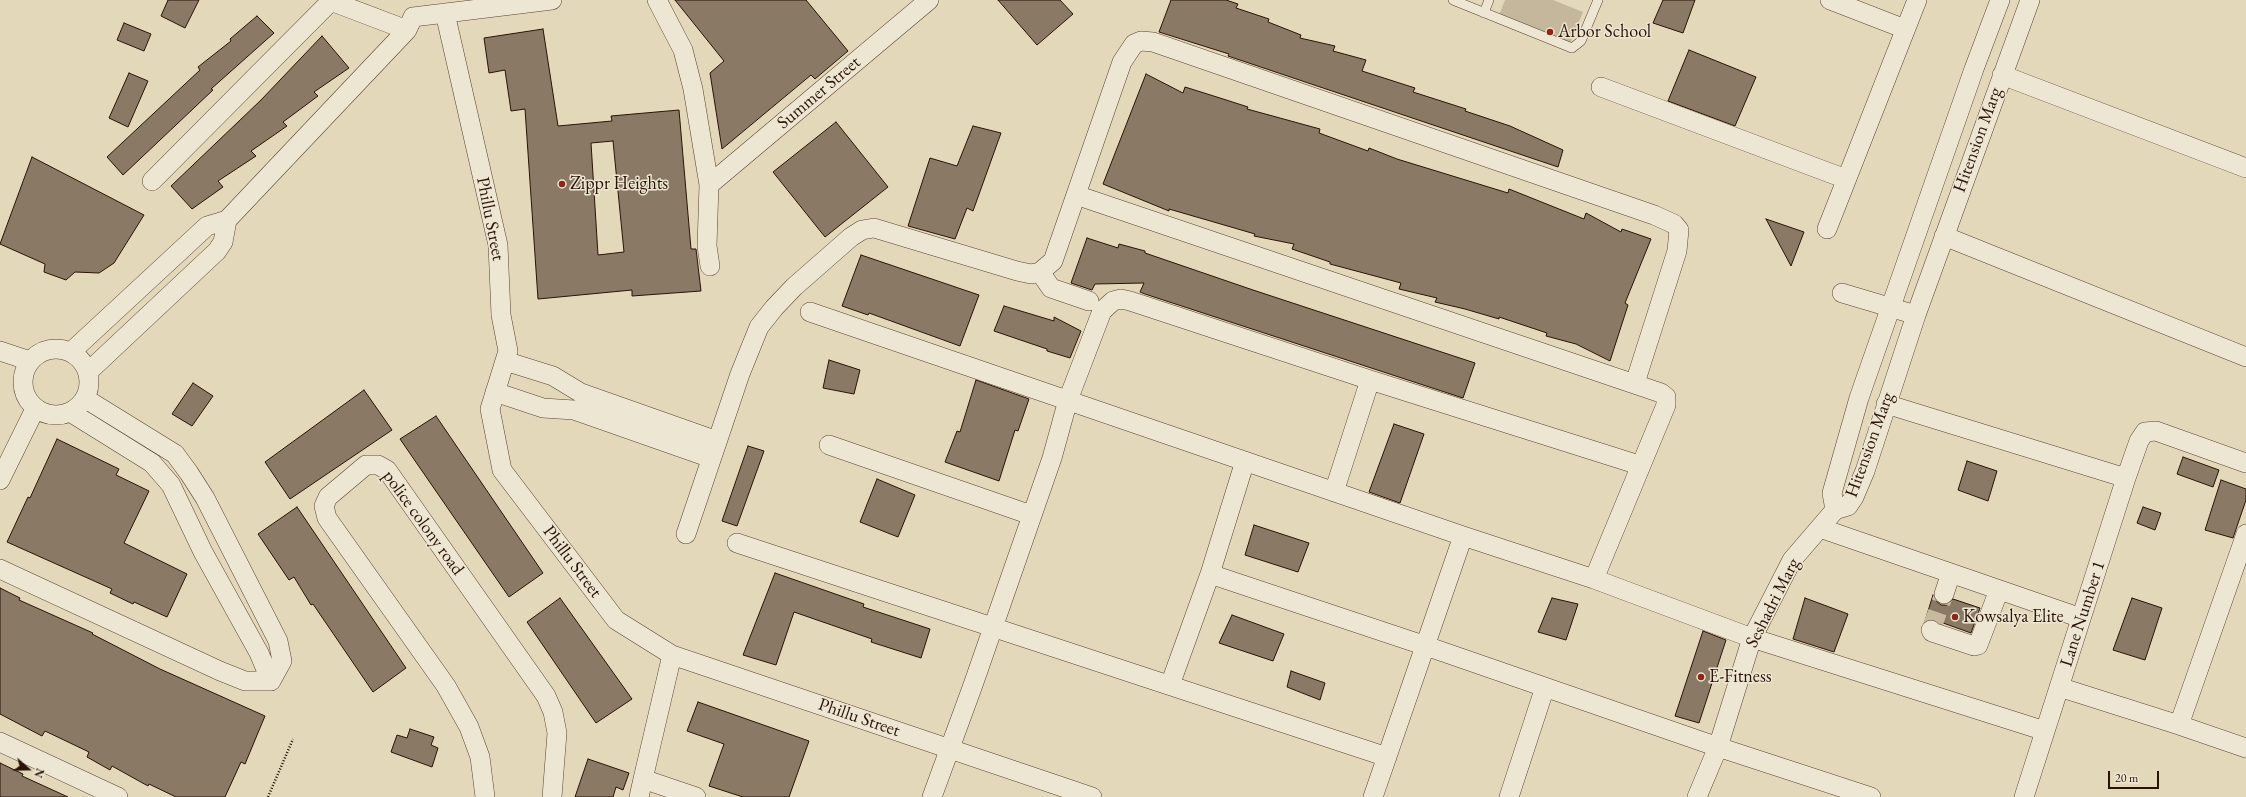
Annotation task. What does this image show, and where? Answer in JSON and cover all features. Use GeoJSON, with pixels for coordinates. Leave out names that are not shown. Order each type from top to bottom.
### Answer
{"type":"FeatureCollection","features":[{"type":"Feature","properties":{"kind":"street"},"geometry":{"type":"LineString","coordinates":[[152,181],[330,1],[414,16],[445,14],[552,0]]}},
{"type":"Feature","properties":{"kind":"street"},"geometry":{"type":"LineString","coordinates":[[657,0],[683,50],[693,89],[709,185],[707,246],[710,266]]}},
{"type":"Feature","properties":{"kind":"street","name":"Summer Street"},"geometry":{"type":"LineString","coordinates":[[709,185],[929,0]]}},
{"type":"Feature","properties":{"kind":"street"},"geometry":{"type":"LineString","coordinates":[[1830,0],[1905,29]]}},
{"type":"Feature","properties":{"kind":"street"},"geometry":{"type":"LineString","coordinates":[[1827,229],[1917,0]]}},
{"type":"Feature","properties":{"kind":"street","name":"Hitension Marg"},"geometry":{"type":"LineString","coordinates":[[2000,0],[1974,69],[1890,308],[1836,472],[1832,493],[1835,510],[1848,506],[1854,497],[1916,315],[2030,0]]}},
{"type":"Feature","properties":{"kind":"street","name":"Phillu Street"},"geometry":{"type":"LineString","coordinates":[[445,14],[498,245],[502,315],[508,351],[490,409],[502,470],[616,620],[672,655],[948,748],[1068,793],[1092,797]]}},
{"type":"Feature","properties":{"kind":"street"},"geometry":{"type":"LineString","coordinates":[[71,352],[207,226],[227,220],[414,16]]}},
{"type":"Feature","properties":{"kind":"street"},"geometry":{"type":"LineString","coordinates":[[686,534],[740,374],[759,327],[794,287],[851,237],[862,230],[874,228],[1017,271],[1031,274],[1040,272],[1053,261],[1122,62],[1134,44],[1141,41],[1153,42],[1606,198],[1674,224],[1679,230],[1677,251],[1635,384]]}},
{"type":"Feature","properties":{"kind":"street"},"geometry":{"type":"LineString","coordinates":[[2002,75],[2246,168]]}},
{"type":"Feature","properties":{"kind":"street"},"geometry":{"type":"LineString","coordinates":[[1601,87],[1846,179]]}},
{"type":"Feature","properties":{"kind":"street"},"geometry":{"type":"LineString","coordinates":[[1076,195],[1661,393],[1666,399],[1594,579]]}},
{"type":"Feature","properties":{"kind":"street"},"geometry":{"type":"LineString","coordinates":[[88,372],[217,251],[223,242],[227,220]]}},
{"type":"Feature","properties":{"kind":"street"},"geometry":{"type":"LineString","coordinates":[[1944,236],[2246,356]]}},
{"type":"Feature","properties":{"kind":"street"},"geometry":{"type":"LineString","coordinates":[[1040,272],[1051,288],[1089,301]]}},
{"type":"Feature","properties":{"kind":"street"},"geometry":{"type":"LineString","coordinates":[[1842,293],[1916,315]]}},
{"type":"Feature","properties":{"kind":"street"},"geometry":{"type":"LineString","coordinates":[[932,797],[948,748],[994,626],[1052,458],[1068,400],[1102,311],[1113,301],[1121,299],[1639,465]]}},
{"type":"Feature","properties":{"kind":"street"},"geometry":{"type":"LineString","coordinates":[[810,312],[1463,536],[1594,579],[1752,638],[2045,731]]}},
{"type":"Feature","properties":{"kind":"street"},"geometry":{"type":"LineString","coordinates":[[60,348],[77,355],[88,372],[89,388],[86,399],[70,412],[60,415],[50,414],[35,409],[25,394],[23,383],[24,372],[30,361],[38,354],[48,349],[60,348]]}},
{"type":"Feature","properties":{"kind":"street"},"geometry":{"type":"LineString","coordinates":[[0,351],[30,361]]}},
{"type":"Feature","properties":{"kind":"street"},"geometry":{"type":"LineString","coordinates":[[505,361],[553,376],[581,393],[714,449]]}},
{"type":"Feature","properties":{"kind":"street"},"geometry":{"type":"LineString","coordinates":[[1334,492],[1370,380]]}},
{"type":"Feature","properties":{"kind":"street"},"geometry":{"type":"LineString","coordinates":[[495,392],[543,408],[574,410],[714,449]]}},
{"type":"Feature","properties":{"kind":"street"},"geometry":{"type":"LineString","coordinates":[[86,399],[175,454],[189,473],[205,498],[278,642],[282,661],[271,682]]}},
{"type":"Feature","properties":{"kind":"street"},"geometry":{"type":"LineString","coordinates":[[1886,404],[2126,478]]}},
{"type":"Feature","properties":{"kind":"street"},"geometry":{"type":"LineString","coordinates":[[0,480],[35,409]]}},
{"type":"Feature","properties":{"kind":"street"},"geometry":{"type":"LineString","coordinates":[[70,412],[152,463],[171,485],[203,552],[259,653],[271,682]]}},
{"type":"Feature","properties":{"kind":"street","name":"Lane Number 1"},"geometry":{"type":"LineString","coordinates":[[2024,797],[2139,441],[2145,432],[2156,431],[2246,463]]}},
{"type":"Feature","properties":{"kind":"street"},"geometry":{"type":"LineString","coordinates":[[829,445],[1032,515]]}},
{"type":"Feature","properties":{"kind":"street"},"geometry":{"type":"LineString","coordinates":[[1170,685],[1210,574],[1245,461]]}},
{"type":"Feature","properties":{"kind":"street","name":"police colony road"},"geometry":{"type":"LineString","coordinates":[[485,797],[480,757],[468,728],[446,686],[327,518],[324,506],[328,497],[366,465],[378,465],[387,470],[546,696],[553,712],[557,733],[552,797]]}},
{"type":"Feature","properties":{"kind":"street"},"geometry":{"type":"LineString","coordinates":[[171,485],[189,473]]}},
{"type":"Feature","properties":{"kind":"street","name":"Seshadri Marg"},"geometry":{"type":"LineString","coordinates":[[1697,797],[1718,747],[1752,638],[1792,560],[1835,510]]}},
{"type":"Feature","properties":{"kind":"street"},"geometry":{"type":"LineString","coordinates":[[1820,528],[2081,618]]}},
{"type":"Feature","properties":{"kind":"street"},"geometry":{"type":"LineString","coordinates":[[2179,724],[2246,534]]}},
{"type":"Feature","properties":{"kind":"street"},"geometry":{"type":"LineString","coordinates":[[1373,797],[1463,536]]}},
{"type":"Feature","properties":{"kind":"street"},"geometry":{"type":"LineString","coordinates":[[737,543],[994,626],[1387,757]]}},
{"type":"Feature","properties":{"kind":"street"},"geometry":{"type":"LineString","coordinates":[[0,569],[220,672],[245,681],[271,682]]}},
{"type":"Feature","properties":{"kind":"street"},"geometry":{"type":"LineString","coordinates":[[1944,594],[1951,573]]}},
{"type":"Feature","properties":{"kind":"street"},"geometry":{"type":"LineString","coordinates":[[1210,574],[1426,646],[1718,747],[1871,797]]}},
{"type":"Feature","properties":{"kind":"street"},"geometry":{"type":"LineString","coordinates":[[1980,607],[1993,588]]}},
{"type":"Feature","properties":{"kind":"street"},"geometry":{"type":"LineString","coordinates":[[1931,630],[1932,632],[1974,646],[1978,645],[1993,588]]}},
{"type":"Feature","properties":{"kind":"street"},"geometry":{"type":"LineString","coordinates":[[672,655],[641,788],[696,797]]}},
{"type":"Feature","properties":{"kind":"street"},"geometry":{"type":"LineString","coordinates":[[1509,797],[1545,687]]}},
{"type":"Feature","properties":{"kind":"street"},"geometry":{"type":"LineString","coordinates":[[2059,687],[2179,724],[2246,748]]}},
{"type":"Feature","properties":{"kind":"street"},"geometry":{"type":"LineString","coordinates":[[0,742],[118,797]]}},
{"type":"Feature","properties":{"kind":"lane"},"geometry":{"type":"LineString","coordinates":[[1453,0],[1572,48],[1581,41],[1598,0]]}},
{"type":"Feature","properties":{"kind":"lane"},"geometry":{"type":"LineString","coordinates":[[1484,13],[1489,0]]}},
{"type":"Feature","properties":{"kind":"path"},"geometry":{"type":"LineString","coordinates":[[268,797],[293,739]]}},
{"type":"Feature","properties":{"kind":"shaded area"},"geometry":{"type":"Polygon","coordinates":[[[1505,0],[1553,0],[1583,12],[1567,51],[1496,23],[1505,0]]]}},
{"type":"Feature","properties":{"kind":"building"},"geometry":{"type":"Polygon","coordinates":[[[168,0],[199,0],[185,28],[161,16],[168,0]]]}},
{"type":"Feature","properties":{"kind":"building"},"geometry":{"type":"Polygon","coordinates":[[[675,0],[806,0],[848,51],[815,79],[811,75],[722,149],[710,73],[724,61],[675,0]]]}},
{"type":"Feature","properties":{"kind":"building"},"geometry":{"type":"Polygon","coordinates":[[[998,0],[1060,0],[1073,14],[1037,45],[998,0]]]}},
{"type":"Feature","properties":{"kind":"building"},"geometry":{"type":"Polygon","coordinates":[[[1171,0],[1226,0],[1238,4],[1236,8],[1269,19],[1268,22],[1301,35],[1300,38],[1335,46],[1333,51],[1366,60],[1362,71],[1415,88],[1413,92],[1466,109],[1465,111],[1510,126],[1563,150],[1558,167],[1228,56],[1229,54],[1159,32],[1171,0]]]}},
{"type":"Feature","properties":{"kind":"building"},"geometry":{"type":"Polygon","coordinates":[[[1663,0],[1695,0],[1683,33],[1653,23],[1663,0]]]}},
{"type":"Feature","properties":{"kind":"building"},"geometry":{"type":"Polygon","coordinates":[[[257,16],[274,33],[211,89],[213,90],[123,175],[107,157],[200,70],[198,67],[231,41],[230,39],[257,16]]]}},
{"type":"Feature","properties":{"kind":"building"},"geometry":{"type":"Polygon","coordinates":[[[124,23],[151,34],[144,51],[117,40],[124,23]]]}},
{"type":"Feature","properties":{"kind":"building"},"geometry":{"type":"Polygon","coordinates":[[[543,29],[558,126],[612,121],[611,116],[679,110],[691,249],[696,249],[701,291],[632,296],[632,290],[538,299],[525,109],[511,111],[505,70],[489,73],[484,38],[543,29]],[[613,141],[591,143],[598,255],[624,252],[613,141]]]}},
{"type":"Feature","properties":{"kind":"building"},"geometry":{"type":"Polygon","coordinates":[[[322,36],[349,68],[314,92],[318,96],[283,122],[287,126],[251,151],[256,156],[218,181],[223,187],[192,209],[171,186],[261,100],[322,36]]]}},
{"type":"Feature","properties":{"kind":"building"},"geometry":{"type":"Polygon","coordinates":[[[1689,50],[1756,77],[1735,126],[1668,101],[1689,50]]]}},
{"type":"Feature","properties":{"kind":"building"},"geometry":{"type":"Polygon","coordinates":[[[129,73],[148,81],[128,127],[109,118],[129,73]]]}},
{"type":"Feature","properties":{"kind":"building"},"geometry":{"type":"Polygon","coordinates":[[[1146,74],[1183,93],[1185,87],[1248,107],[1247,109],[1320,129],[1319,133],[1368,151],[1369,148],[1397,159],[1508,193],[1509,189],[1584,219],[1586,213],[1621,232],[1622,229],[1651,239],[1625,303],[1628,305],[1610,361],[1576,344],[1546,336],[1547,333],[1499,317],[1499,319],[1435,302],[1437,298],[1399,289],[1401,283],[1330,264],[1330,262],[1292,249],[1294,244],[1254,236],[1255,234],[1169,209],[1169,211],[1103,184],[1146,74]]]}},
{"type":"Feature","properties":{"kind":"building"},"geometry":{"type":"Polygon","coordinates":[[[836,122],[888,187],[825,237],[773,172],[836,122]]]}},
{"type":"Feature","properties":{"kind":"building"},"geometry":{"type":"Polygon","coordinates":[[[973,126],[1001,133],[973,211],[967,208],[955,239],[908,226],[930,158],[957,166],[973,126]]]}},
{"type":"Feature","properties":{"kind":"building"},"geometry":{"type":"Polygon","coordinates":[[[32,157],[144,215],[114,263],[99,273],[75,272],[66,280],[44,272],[45,264],[0,244],[32,157]]]}},
{"type":"Feature","properties":{"kind":"building"},"geometry":{"type":"Polygon","coordinates":[[[1766,219],[1804,232],[1791,266],[1766,219]]]}},
{"type":"Feature","properties":{"kind":"building"},"geometry":{"type":"Polygon","coordinates":[[[1087,238],[1118,248],[1119,244],[1145,251],[1145,253],[1253,290],[1475,363],[1463,398],[1145,294],[1140,292],[1144,283],[1095,284],[1092,290],[1071,283],[1087,238]]]}},
{"type":"Feature","properties":{"kind":"building"},"geometry":{"type":"Polygon","coordinates":[[[861,255],[979,295],[960,346],[869,313],[868,315],[842,306],[861,255]]]}},
{"type":"Feature","properties":{"kind":"building"},"geometry":{"type":"Polygon","coordinates":[[[1004,306],[1054,321],[1054,317],[1081,331],[1070,358],[994,331],[1004,306]]]}},
{"type":"Feature","properties":{"kind":"building"},"geometry":{"type":"Polygon","coordinates":[[[829,360],[860,370],[854,394],[823,388],[829,360]]]}},
{"type":"Feature","properties":{"kind":"building"},"geometry":{"type":"Polygon","coordinates":[[[976,380],[1029,399],[1018,431],[1015,430],[999,481],[945,462],[957,431],[960,432],[976,380]]]}},
{"type":"Feature","properties":{"kind":"building"},"geometry":{"type":"Polygon","coordinates":[[[193,383],[213,396],[192,426],[172,414],[193,383]]]}},
{"type":"Feature","properties":{"kind":"building"},"geometry":{"type":"Polygon","coordinates":[[[364,390],[392,430],[290,499],[265,462],[364,390]]]}},
{"type":"Feature","properties":{"kind":"building"},"geometry":{"type":"Polygon","coordinates":[[[436,416],[543,573],[509,597],[400,439],[436,416]]]}},
{"type":"Feature","properties":{"kind":"building"},"geometry":{"type":"Polygon","coordinates":[[[1394,424],[1424,434],[1400,503],[1369,492],[1394,424]]]}},
{"type":"Feature","properties":{"kind":"building"},"geometry":{"type":"Polygon","coordinates":[[[57,439],[119,469],[116,475],[149,491],[124,543],[187,574],[167,617],[134,602],[133,604],[110,593],[112,589],[7,542],[28,497],[30,498],[57,439]]]}},
{"type":"Feature","properties":{"kind":"building"},"geometry":{"type":"Polygon","coordinates":[[[748,446],[764,451],[737,526],[722,521],[748,446]]]}},
{"type":"Feature","properties":{"kind":"building"},"geometry":{"type":"Polygon","coordinates":[[[2183,457],[2219,470],[2213,487],[2177,474],[2183,457]]]}},
{"type":"Feature","properties":{"kind":"building"},"geometry":{"type":"Polygon","coordinates":[[[1967,461],[1997,471],[1988,501],[1958,490],[1967,461]]]}},
{"type":"Feature","properties":{"kind":"building"},"geometry":{"type":"Polygon","coordinates":[[[877,479],[915,495],[898,537],[860,522],[877,479]]]}},
{"type":"Feature","properties":{"kind":"building"},"geometry":{"type":"Polygon","coordinates":[[[2221,480],[2246,489],[2246,500],[2233,538],[2205,530],[2221,480]]]}},
{"type":"Feature","properties":{"kind":"building"},"geometry":{"type":"Polygon","coordinates":[[[297,507],[406,668],[373,692],[313,604],[311,605],[294,577],[289,580],[258,534],[297,507]]]}},
{"type":"Feature","properties":{"kind":"building"},"geometry":{"type":"Polygon","coordinates":[[[2143,507],[2161,513],[2155,530],[2137,523],[2143,507]]]}},
{"type":"Feature","properties":{"kind":"building"},"geometry":{"type":"Polygon","coordinates":[[[1254,525],[1309,543],[1298,572],[1245,555],[1254,525]]]}},
{"type":"Feature","properties":{"kind":"building"},"geometry":{"type":"Polygon","coordinates":[[[775,573],[864,604],[863,607],[930,629],[921,658],[871,642],[872,639],[794,612],[776,665],[743,655],[775,573]]]}},
{"type":"Feature","properties":{"kind":"building"},"geometry":{"type":"Polygon","coordinates":[[[0,588],[20,598],[19,600],[93,633],[92,634],[160,669],[265,716],[245,764],[241,762],[225,797],[176,797],[149,784],[148,786],[112,766],[110,770],[87,757],[89,752],[45,731],[42,736],[0,714],[0,588]]]}},
{"type":"Feature","properties":{"kind":"building","name":"Kowsalya Elite"},"geometry":{"type":"Polygon","coordinates":[[[1933,595],[1936,601],[1941,605],[1947,605],[1953,599],[1980,608],[1971,633],[1932,619],[1925,621],[1933,595]]]}},
{"type":"Feature","properties":{"kind":"building"},"geometry":{"type":"Polygon","coordinates":[[[560,598],[632,699],[596,723],[527,622],[560,598]]]}},
{"type":"Feature","properties":{"kind":"building"},"geometry":{"type":"Polygon","coordinates":[[[1552,598],[1578,604],[1566,640],[1538,632],[1552,598]]]}},
{"type":"Feature","properties":{"kind":"building"},"geometry":{"type":"Polygon","coordinates":[[[1805,598],[1848,614],[1834,652],[1793,639],[1805,598]]]}},
{"type":"Feature","properties":{"kind":"building"},"geometry":{"type":"Polygon","coordinates":[[[2132,598],[2162,608],[2145,660],[2113,650],[2132,598]]]}},
{"type":"Feature","properties":{"kind":"building"},"geometry":{"type":"Polygon","coordinates":[[[1232,615],[1284,634],[1273,661],[1219,643],[1232,615]]]}},
{"type":"Feature","properties":{"kind":"building","name":"E-Fitness"},"geometry":{"type":"Polygon","coordinates":[[[1703,631],[1726,640],[1699,723],[1675,716],[1703,631]]]}},
{"type":"Feature","properties":{"kind":"building"},"geometry":{"type":"Polygon","coordinates":[[[1291,671],[1325,683],[1320,700],[1287,687],[1291,671]]]}},
{"type":"Feature","properties":{"kind":"building"},"geometry":{"type":"Polygon","coordinates":[[[698,702],[809,741],[789,797],[743,797],[709,786],[724,744],[687,731],[698,702]]]}},
{"type":"Feature","properties":{"kind":"building"},"geometry":{"type":"Polygon","coordinates":[[[410,729],[434,737],[431,745],[438,748],[432,767],[391,752],[397,735],[407,738],[410,729]]]}},
{"type":"Feature","properties":{"kind":"building"},"geometry":{"type":"Polygon","coordinates":[[[588,759],[629,773],[623,790],[616,787],[613,797],[575,797],[588,759]]]}},
{"type":"Feature","properties":{"kind":"building"},"geometry":{"type":"Polygon","coordinates":[[[0,763],[23,774],[22,776],[68,797],[0,797],[0,763]]]}},
{"type":"Feature","properties":{"kind":"tunnel"},"geometry":{"type":"LineString","coordinates":[[1931,630],[1944,594]]}},
{"type":"Feature","properties":{"kind":"place","name":"Arbor School"},"geometry":{"type":"Point","coordinates":[1550,32]}},
{"type":"Feature","properties":{"kind":"place","name":"Zippr Heights"},"geometry":{"type":"Point","coordinates":[562,184]}},
{"type":"Feature","properties":{"kind":"place","name":"Kowsalya Elite"},"geometry":{"type":"Point","coordinates":[1955,617]}},
{"type":"Feature","properties":{"kind":"place","name":"E-Fitness"},"geometry":{"type":"Point","coordinates":[1701,677]}}]}
